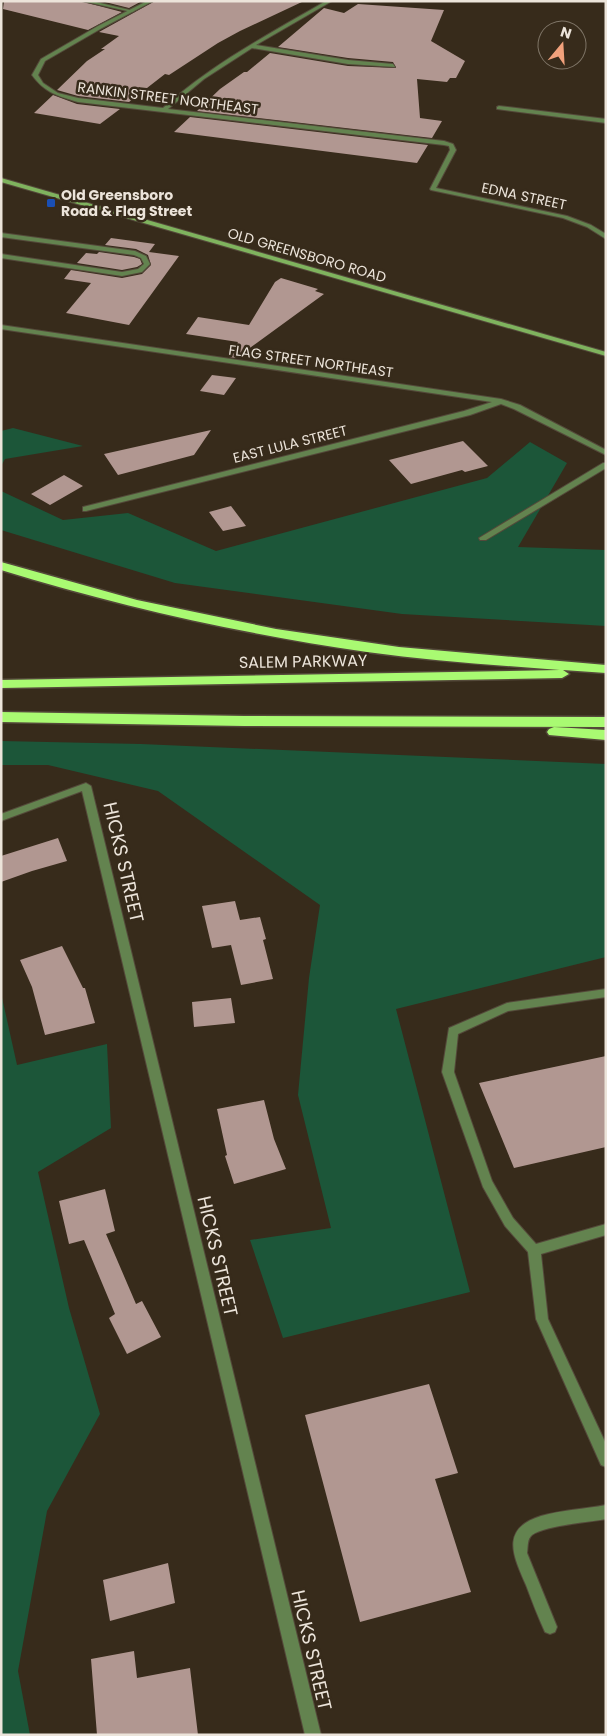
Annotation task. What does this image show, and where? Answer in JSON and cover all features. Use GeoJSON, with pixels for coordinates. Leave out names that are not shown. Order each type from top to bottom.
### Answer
{"type":"FeatureCollection","features":[{"type":"Feature","properties":{"kind":"highway"},"geometry":{"type":"LineString","coordinates":[[1,566],[119,601],[304,638],[436,655],[606,669]]}},
{"type":"Feature","properties":{"kind":"highway","name":"SALEM PARKWAY"},"geometry":{"type":"LineString","coordinates":[[1,684],[606,673]]}},
{"type":"Feature","properties":{"kind":"highway"},"geometry":{"type":"LineString","coordinates":[[1,717],[408,722],[606,722]]}},
{"type":"Feature","properties":{"kind":"highway"},"geometry":{"type":"LineString","coordinates":[[408,722],[606,735]]}},
{"type":"Feature","properties":{"kind":"street"},"geometry":{"type":"LineString","coordinates":[[84,1],[132,11]]}},
{"type":"Feature","properties":{"kind":"street","name":"RANKIN STREET NORTHEAST"},"geometry":{"type":"LineString","coordinates":[[151,1],[43,60],[36,75],[41,84],[56,94],[103,104],[444,142],[451,146],[453,150],[433,190]]}},
{"type":"Feature","properties":{"kind":"street"},"geometry":{"type":"LineString","coordinates":[[164,110],[204,76],[330,1]]}},
{"type":"Feature","properties":{"kind":"street"},"geometry":{"type":"LineString","coordinates":[[252,46],[348,62],[393,66]]}},
{"type":"Feature","properties":{"kind":"street"},"geometry":{"type":"LineString","coordinates":[[499,108],[606,121]]}},
{"type":"Feature","properties":{"kind":"street","name":"OLD GREENSBORO ROAD"},"geometry":{"type":"LineString","coordinates":[[1,180],[606,354]]}},
{"type":"Feature","properties":{"kind":"street","name":"EDNA STREET"},"geometry":{"type":"LineString","coordinates":[[433,190],[565,217],[590,226],[606,237]]}},
{"type":"Feature","properties":{"kind":"street"},"geometry":{"type":"LineString","coordinates":[[1,234],[135,253],[144,257],[148,264],[140,270],[122,274],[1,256]]}},
{"type":"Feature","properties":{"kind":"street","name":"FLAG STREET NORTHEAST"},"geometry":{"type":"LineString","coordinates":[[1,327],[500,402],[517,407],[606,454]]}},
{"type":"Feature","properties":{"kind":"street","name":"EAST LULA STREET"},"geometry":{"type":"LineString","coordinates":[[86,509],[466,413],[500,402]]}},
{"type":"Feature","properties":{"kind":"street"},"geometry":{"type":"LineString","coordinates":[[484,538],[606,465]]}},
{"type":"Feature","properties":{"kind":"street","name":"HICKS STREET"},"geometry":{"type":"LineString","coordinates":[[1,818],[86,786],[313,1735]]}},
{"type":"Feature","properties":{"kind":"street"},"geometry":{"type":"LineString","coordinates":[[606,993],[507,1007],[452,1031],[448,1072],[488,1183],[509,1222],[534,1250],[542,1319],[606,1460]]}},
{"type":"Feature","properties":{"kind":"street"},"geometry":{"type":"LineString","coordinates":[[534,1250],[606,1229]]}},
{"type":"Feature","properties":{"kind":"street"},"geometry":{"type":"LineString","coordinates":[[550,1628],[520,1553],[521,1538],[526,1530],[540,1523],[606,1512]]}},
{"type":"Feature","properties":{"kind":"green space"},"geometry":{"type":"Polygon","coordinates":[[[13,428],[83,446],[5,459],[1,466],[1,431],[13,428]]]}},
{"type":"Feature","properties":{"kind":"green space"},"geometry":{"type":"Polygon","coordinates":[[[530,442],[567,463],[518,547],[606,550],[606,626],[402,614],[175,583],[1,530],[1,491],[63,520],[128,513],[216,551],[487,478],[530,442]]]}},
{"type":"Feature","properties":{"kind":"green space"},"geometry":{"type":"Polygon","coordinates":[[[1,741],[141,744],[606,764],[606,957],[396,1009],[470,1292],[283,1338],[250,1240],[331,1228],[298,1095],[309,978],[320,905],[158,791],[48,765],[1,765],[1,741]]]}},
{"type":"Feature","properties":{"kind":"green space"},"geometry":{"type":"Polygon","coordinates":[[[1,993],[17,1065],[107,1044],[111,1128],[38,1172],[69,1308],[100,1414],[47,1511],[18,1671],[30,1735],[1,1735],[1,993]]]}},
{"type":"Feature","properties":{"kind":"building"},"geometry":{"type":"Polygon","coordinates":[[[4,1],[80,1],[122,12],[88,30],[3,9],[4,1]]]}},
{"type":"Feature","properties":{"kind":"building"},"geometry":{"type":"Polygon","coordinates":[[[101,1],[142,1],[129,8],[101,1]]]}},
{"type":"Feature","properties":{"kind":"building"},"geometry":{"type":"Polygon","coordinates":[[[155,1],[304,1],[218,43],[169,75],[165,74],[129,102],[78,96],[57,90],[87,61],[105,49],[101,49],[119,36],[99,32],[155,1]]]}},
{"type":"Feature","properties":{"kind":"building"},"geometry":{"type":"Polygon","coordinates":[[[358,4],[444,10],[431,41],[465,61],[456,78],[450,78],[447,82],[417,79],[420,118],[442,121],[432,138],[197,111],[220,89],[244,72],[247,72],[270,53],[348,66],[396,68],[393,62],[348,58],[278,47],[324,8],[344,13],[358,4]]]}},
{"type":"Feature","properties":{"kind":"building"},"geometry":{"type":"Polygon","coordinates":[[[53,95],[77,104],[120,109],[100,124],[34,113],[53,95]]]}},
{"type":"Feature","properties":{"kind":"building"},"geometry":{"type":"Polygon","coordinates":[[[190,117],[428,145],[417,163],[174,132],[190,117]]]}},
{"type":"Feature","properties":{"kind":"building"},"geometry":{"type":"Polygon","coordinates":[[[111,238],[155,244],[149,252],[179,256],[129,325],[66,313],[91,283],[64,279],[71,270],[122,278],[142,274],[151,265],[148,255],[136,249],[105,245],[111,238]]]}},
{"type":"Feature","properties":{"kind":"building"},"geometry":{"type":"Polygon","coordinates":[[[99,252],[134,257],[140,259],[142,264],[122,270],[77,263],[86,253],[97,254],[99,252]]]}},
{"type":"Feature","properties":{"kind":"building"},"geometry":{"type":"Polygon","coordinates":[[[281,278],[318,289],[315,291],[324,294],[236,358],[229,357],[238,342],[186,334],[198,317],[249,325],[275,282],[281,278]]]}},
{"type":"Feature","properties":{"kind":"building"},"geometry":{"type":"Polygon","coordinates":[[[212,375],[236,378],[224,395],[200,391],[212,375]]]}},
{"type":"Feature","properties":{"kind":"building"},"geometry":{"type":"Polygon","coordinates":[[[211,430],[194,455],[118,475],[104,454],[211,430]]]}},
{"type":"Feature","properties":{"kind":"building"},"geometry":{"type":"Polygon","coordinates":[[[463,441],[488,466],[465,472],[462,470],[411,484],[389,460],[463,441]]]}},
{"type":"Feature","properties":{"kind":"building"},"geometry":{"type":"Polygon","coordinates":[[[64,475],[83,486],[50,505],[31,494],[64,475]]]}},
{"type":"Feature","properties":{"kind":"building"},"geometry":{"type":"Polygon","coordinates":[[[231,506],[246,526],[223,531],[209,512],[231,506]]]}},
{"type":"Feature","properties":{"kind":"building"},"geometry":{"type":"Polygon","coordinates":[[[58,838],[67,861],[1,882],[1,856],[58,838]]]}},
{"type":"Feature","properties":{"kind":"building"},"geometry":{"type":"Polygon","coordinates":[[[235,901],[240,920],[260,917],[266,939],[263,940],[273,979],[241,985],[231,945],[212,948],[202,906],[235,901]]]}},
{"type":"Feature","properties":{"kind":"building"},"geometry":{"type":"Polygon","coordinates":[[[62,946],[83,988],[85,988],[95,1023],[45,1035],[32,987],[20,960],[62,946]]]}},
{"type":"Feature","properties":{"kind":"building"},"geometry":{"type":"Polygon","coordinates":[[[231,998],[235,1023],[194,1027],[192,1002],[231,998]]]}},
{"type":"Feature","properties":{"kind":"building"},"geometry":{"type":"Polygon","coordinates":[[[606,1056],[606,1147],[514,1168],[479,1083],[606,1056]]]}},
{"type":"Feature","properties":{"kind":"building"},"geometry":{"type":"Polygon","coordinates":[[[264,1100],[274,1139],[286,1169],[234,1184],[225,1156],[227,1155],[217,1109],[264,1100]]]}},
{"type":"Feature","properties":{"kind":"building"},"geometry":{"type":"Polygon","coordinates":[[[105,1189],[115,1231],[106,1234],[136,1304],[142,1301],[161,1337],[127,1354],[109,1318],[115,1314],[84,1240],[69,1244],[59,1201],[105,1189]]]}},
{"type":"Feature","properties":{"kind":"building"},"geometry":{"type":"Polygon","coordinates":[[[429,1384],[458,1473],[435,1479],[471,1592],[360,1622],[305,1415],[429,1384]]]}},
{"type":"Feature","properties":{"kind":"building"},"geometry":{"type":"Polygon","coordinates":[[[168,1563],[175,1603],[110,1621],[103,1580],[168,1563]]]}},
{"type":"Feature","properties":{"kind":"building"},"geometry":{"type":"Polygon","coordinates":[[[134,1651],[137,1678],[190,1668],[198,1735],[97,1735],[91,1659],[134,1651]]]}},
{"type":"Feature","properties":{"kind":"place","name":"Old Greensboro Road & Flag Street"},"geometry":{"type":"Point","coordinates":[51,203]}}]}
